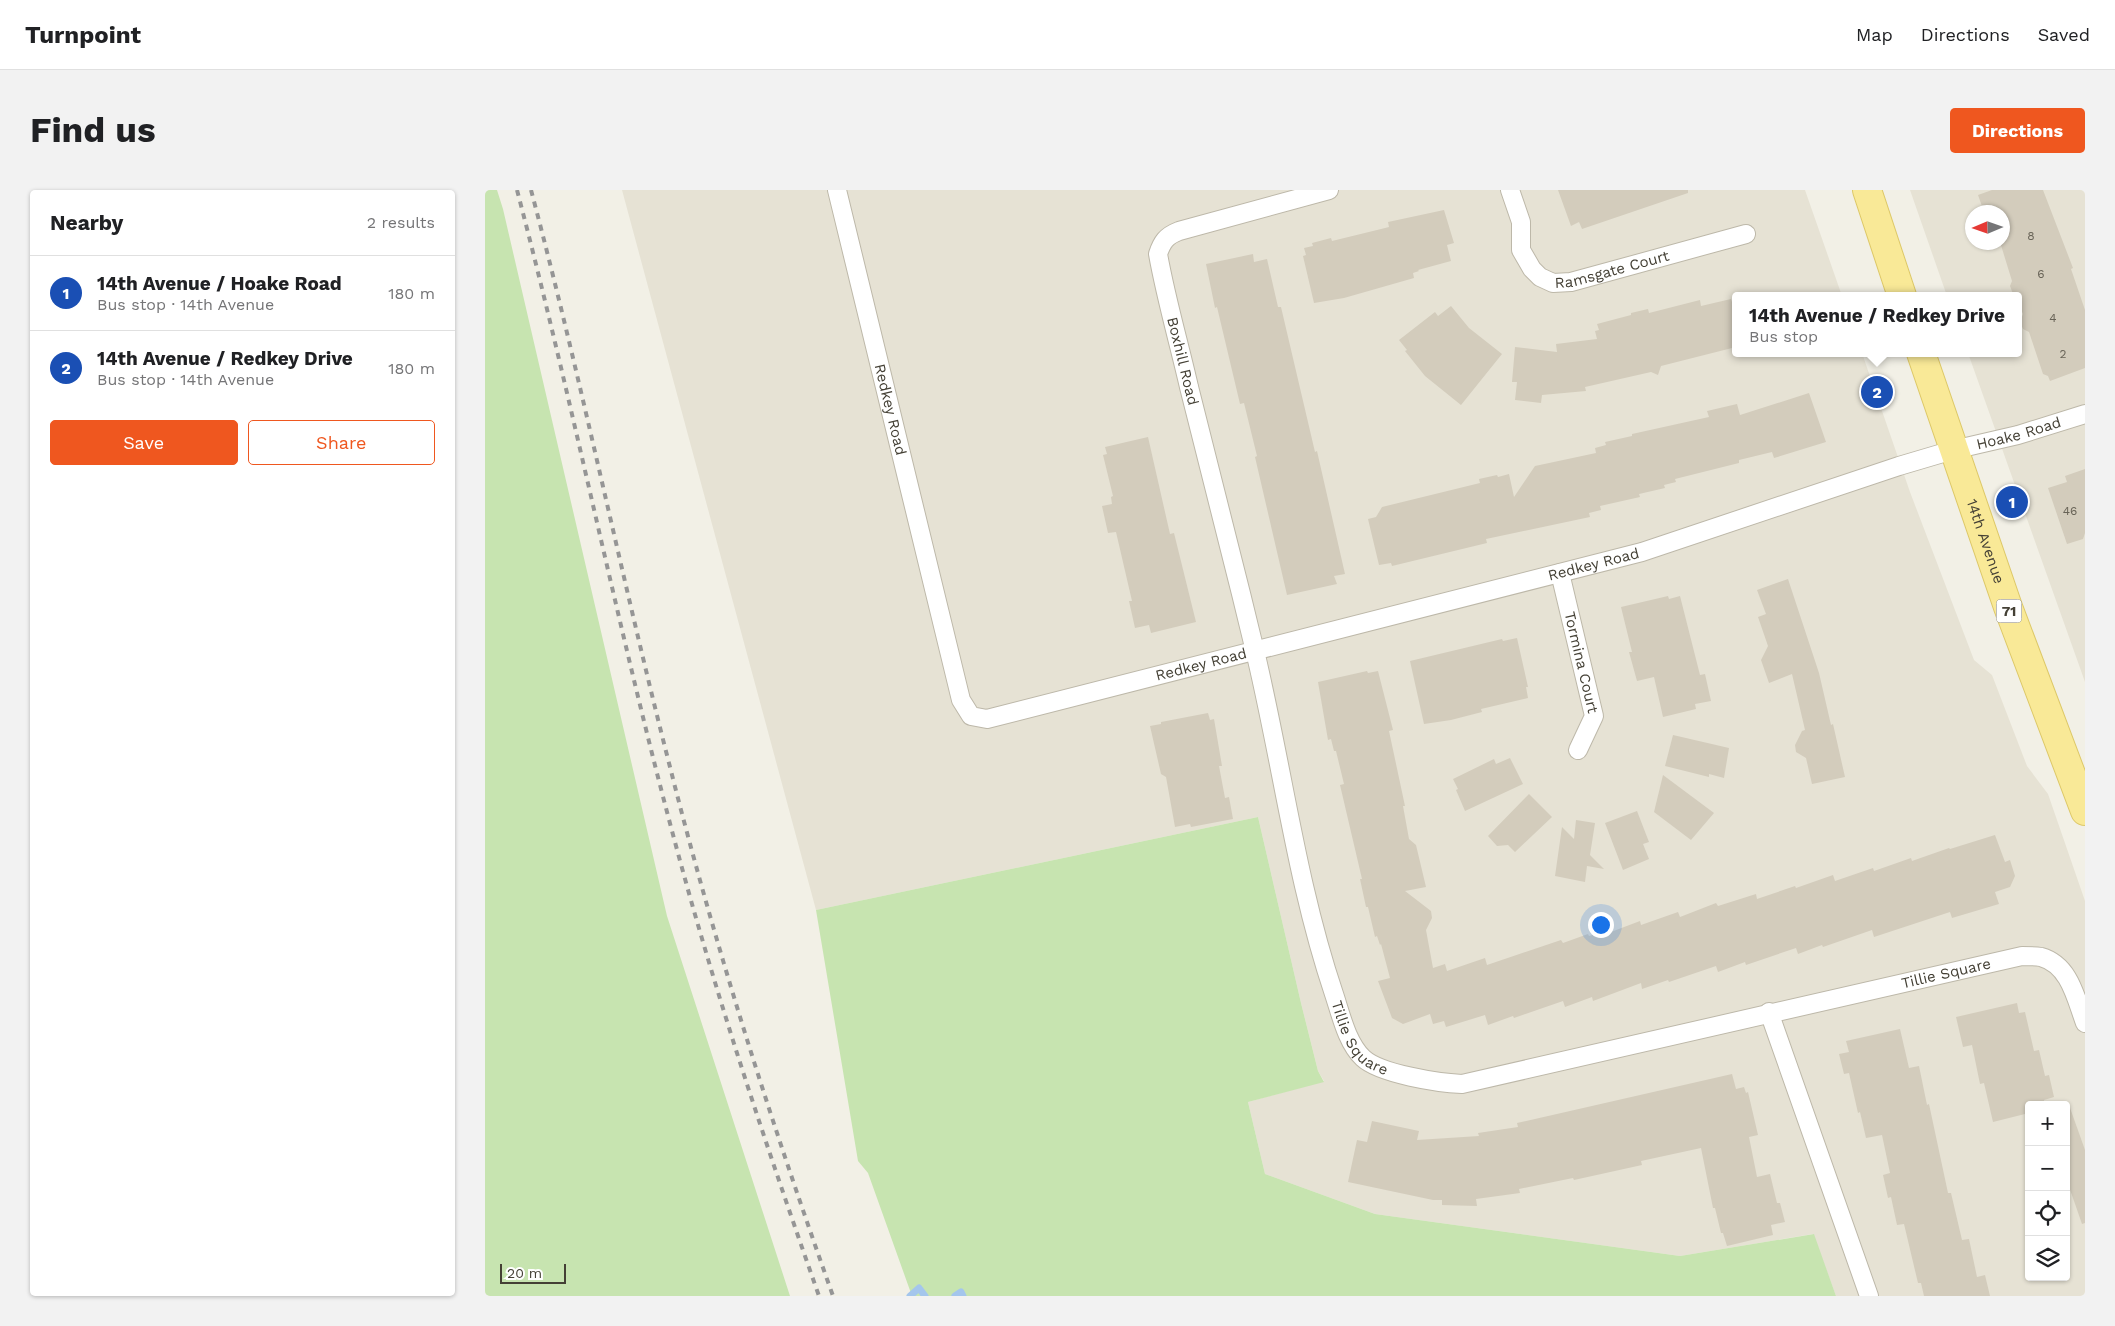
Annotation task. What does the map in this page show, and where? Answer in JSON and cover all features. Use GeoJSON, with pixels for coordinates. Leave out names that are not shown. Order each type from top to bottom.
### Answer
{"type":"FeatureCollection","features":[{"type":"Feature","properties":{"kind":"main road"},"geometry":{"type":"LineString","coordinates":[[1867,190],[1901,292]]}},
{"type":"Feature","properties":{"kind":"main road","name":"14th Avenue"},"geometry":{"type":"LineString","coordinates":[[1922,357],[2008,607],[2085,811]]}},
{"type":"Feature","properties":{"kind":"street","name":"Redkey Road"},"geometry":{"type":"LineString","coordinates":[[837,190],[961,700],[971,716],[987,719],[1013,714],[1255,650],[1642,552],[1715,529],[1801,498],[1953,450]]}},
{"type":"Feature","properties":{"kind":"street","name":"Boxhill Road"},"geometry":{"type":"LineString","coordinates":[[1255,650],[1158,254],[1163,241],[1169,235],[1179,231],[1329,190]]}},
{"type":"Feature","properties":{"kind":"street","name":"Ramsgate Court"},"geometry":{"type":"LineString","coordinates":[[1510,190],[1521,222],[1521,250],[1532,269],[1540,278],[1553,283],[1571,282],[1746,234]]}},
{"type":"Feature","properties":{"kind":"street","name":"Hoake Road"},"geometry":{"type":"LineString","coordinates":[[1953,450],[2018,435],[2085,414]]}},
{"type":"Feature","properties":{"kind":"street","name":"Tormina Court"},"geometry":{"type":"LineString","coordinates":[[1560,574],[1594,716],[1578,750]]}},
{"type":"Feature","properties":{"kind":"street","name":"Tillie Square"},"geometry":{"type":"LineString","coordinates":[[1255,650],[1300,865],[1323,958],[1352,1043],[1364,1059],[1382,1068],[1447,1084],[1462,1084],[1769,1012],[2022,956],[2041,958],[2055,964],[2065,973],[2085,1023]]}},
{"type":"Feature","properties":{"kind":"street"},"geometry":{"type":"LineString","coordinates":[[1769,1012],[1869,1296]]}},
{"type":"Feature","properties":{"kind":"shaded area"},"geometry":{"type":"Polygon","coordinates":[[[622,190],[1805,190],[1841,292],[1732,292],[1732,357],[1863,357],[1910,492],[1974,660],[1992,675],[2027,766],[2048,794],[2085,901],[2085,1296],[1836,1296],[1813,1234],[1680,1256],[1375,1214],[1265,1174],[1248,1102],[1324,1081],[1318,1071],[1258,817],[816,910],[622,190]]]}},
{"type":"Feature","properties":{"kind":"shaded area"},"geometry":{"type":"Polygon","coordinates":[[[1910,190],[2085,190],[2085,682],[1969,357],[2022,357],[2022,292],[1946,292],[1910,190]]]}},
{"type":"Feature","properties":{"kind":"green space"},"geometry":{"type":"Polygon","coordinates":[[[485,190],[497,190],[503,209],[667,916],[790,1296],[485,1296],[485,190]]]}},
{"type":"Feature","properties":{"kind":"green space"},"geometry":{"type":"Polygon","coordinates":[[[1258,817],[1301,1003],[1318,1071],[1324,1082],[1248,1102],[1265,1174],[1375,1214],[1680,1256],[1814,1234],[1836,1296],[912,1296],[868,1173],[858,1161],[816,910],[1258,817]]]}},
{"type":"Feature","properties":{"kind":"building"},"geometry":{"type":"Polygon","coordinates":[[[1558,190],[1688,190],[1688,193],[1582,229],[1579,222],[1571,226],[1558,190]]]}},
{"type":"Feature","properties":{"kind":"building"},"geometry":{"type":"Polygon","coordinates":[[[1992,190],[2043,190],[2073,268],[2071,269],[2085,310],[2085,368],[2050,381],[2048,376],[2043,374],[2029,332],[2022,327],[2022,292],[2012,292],[2010,286],[2012,281],[2002,250],[2010,250],[2010,205],[1982,205],[1978,195],[1992,190]]]}},
{"type":"Feature","properties":{"kind":"building"},"geometry":{"type":"Polygon","coordinates":[[[1444,210],[1454,243],[1447,245],[1451,261],[1418,270],[1413,273],[1414,278],[1344,298],[1314,303],[1303,256],[1306,255],[1304,248],[1313,246],[1312,243],[1331,238],[1332,241],[1389,227],[1388,222],[1444,210]]]}},
{"type":"Feature","properties":{"kind":"building"},"geometry":{"type":"Polygon","coordinates":[[[1253,254],[1254,262],[1267,259],[1278,307],[1281,307],[1345,574],[1334,576],[1337,584],[1287,595],[1255,457],[1257,456],[1244,403],[1240,404],[1217,307],[1215,308],[1206,264],[1253,254]]]}},
{"type":"Feature","properties":{"kind":"building"},"geometry":{"type":"Polygon","coordinates":[[[1731,299],[1732,348],[1661,366],[1658,375],[1651,372],[1585,387],[1586,391],[1542,395],[1541,403],[1515,400],[1517,382],[1512,382],[1515,347],[1557,352],[1556,344],[1597,339],[1595,331],[1599,330],[1597,324],[1631,315],[1631,313],[1648,309],[1649,313],[1700,300],[1701,306],[1731,299]]]}},
{"type":"Feature","properties":{"kind":"building"},"geometry":{"type":"Polygon","coordinates":[[[1451,306],[1469,328],[1502,354],[1461,405],[1425,376],[1405,351],[1407,350],[1399,340],[1435,312],[1438,316],[1451,306]]]}},
{"type":"Feature","properties":{"kind":"building"},"geometry":{"type":"Polygon","coordinates":[[[1809,393],[1826,442],[1774,458],[1772,452],[1739,460],[1739,463],[1675,479],[1676,482],[1664,485],[1665,488],[1639,494],[1640,497],[1600,506],[1601,510],[1589,513],[1590,517],[1486,539],[1487,543],[1392,566],[1391,563],[1379,565],[1368,519],[1376,517],[1382,507],[1480,483],[1479,479],[1509,474],[1514,497],[1535,466],[1596,453],[1595,448],[1606,445],[1605,442],[1632,436],[1632,434],[1709,417],[1707,411],[1737,404],[1740,415],[1809,393]]]}},
{"type":"Feature","properties":{"kind":"building"},"geometry":{"type":"Polygon","coordinates":[[[1148,437],[1170,534],[1174,533],[1196,622],[1151,633],[1149,625],[1135,628],[1129,601],[1132,601],[1116,532],[1108,533],[1102,506],[1112,504],[1111,497],[1113,496],[1103,455],[1107,454],[1105,447],[1148,437]]]}},
{"type":"Feature","properties":{"kind":"building"},"geometry":{"type":"Polygon","coordinates":[[[2085,469],[2085,533],[2083,539],[2067,544],[2048,488],[2067,482],[2065,476],[2085,469]]]}},
{"type":"Feature","properties":{"kind":"building"},"geometry":{"type":"Polygon","coordinates":[[[1788,579],[1819,673],[1845,777],[1812,784],[1806,758],[1796,752],[1795,745],[1802,731],[1805,730],[1792,674],[1769,683],[1761,660],[1768,646],[1758,617],[1766,614],[1757,590],[1788,579]]]}},
{"type":"Feature","properties":{"kind":"building"},"geometry":{"type":"Polygon","coordinates":[[[1668,596],[1669,599],[1680,596],[1700,675],[1705,674],[1711,701],[1695,704],[1696,709],[1663,717],[1654,677],[1637,681],[1629,652],[1632,652],[1621,607],[1668,596]]]}},
{"type":"Feature","properties":{"kind":"building"},"geometry":{"type":"Polygon","coordinates":[[[1517,638],[1528,687],[1526,687],[1528,698],[1481,709],[1482,712],[1451,720],[1424,724],[1410,661],[1502,639],[1503,641],[1517,638]]]}},
{"type":"Feature","properties":{"kind":"building"},"geometry":{"type":"Polygon","coordinates":[[[1367,671],[1368,673],[1378,671],[1393,730],[1389,731],[1405,806],[1403,806],[1409,839],[1416,845],[1426,887],[1405,891],[1431,911],[1432,918],[1426,930],[1433,968],[1445,964],[1447,971],[1485,958],[1487,965],[1561,940],[1563,943],[1588,934],[1589,936],[1602,932],[1603,935],[1640,921],[1641,925],[1678,912],[1680,917],[1716,903],[1718,906],[1756,894],[1757,899],[1833,875],[1835,881],[1873,868],[1874,871],[1911,858],[1912,861],[1995,835],[2005,862],[2010,860],[2015,876],[2010,887],[1995,892],[1999,904],[1952,918],[1950,912],[1874,937],[1872,930],[1798,954],[1796,948],[1746,965],[1745,962],[1718,972],[1716,966],[1642,989],[1641,983],[1593,1001],[1592,997],[1565,1007],[1563,1001],[1488,1025],[1485,1015],[1446,1027],[1444,1021],[1433,1024],[1430,1014],[1403,1024],[1392,1018],[1378,981],[1390,978],[1381,944],[1377,936],[1375,937],[1368,907],[1366,907],[1360,879],[1362,879],[1340,785],[1344,784],[1336,751],[1334,751],[1331,739],[1328,740],[1318,682],[1367,671]]]}},
{"type":"Feature","properties":{"kind":"building"},"geometry":{"type":"Polygon","coordinates":[[[1208,713],[1210,720],[1214,719],[1222,766],[1219,766],[1225,798],[1229,797],[1233,819],[1191,827],[1190,824],[1175,827],[1166,777],[1161,774],[1150,726],[1208,713]]]}},
{"type":"Feature","properties":{"kind":"building"},"geometry":{"type":"Polygon","coordinates":[[[1673,735],[1729,748],[1724,778],[1709,774],[1709,777],[1665,766],[1673,735]]]}},
{"type":"Feature","properties":{"kind":"building"},"geometry":{"type":"Polygon","coordinates":[[[1510,758],[1523,784],[1465,811],[1453,779],[1494,759],[1496,764],[1510,758]]]}},
{"type":"Feature","properties":{"kind":"building"},"geometry":{"type":"Polygon","coordinates":[[[1663,775],[1714,813],[1691,840],[1654,812],[1663,775]]]}},
{"type":"Feature","properties":{"kind":"building"},"geometry":{"type":"Polygon","coordinates":[[[1529,794],[1552,817],[1515,852],[1508,845],[1497,846],[1488,836],[1529,794]]]}},
{"type":"Feature","properties":{"kind":"building"},"geometry":{"type":"Polygon","coordinates":[[[1637,811],[1649,842],[1643,844],[1649,859],[1623,870],[1605,823],[1637,811]]]}},
{"type":"Feature","properties":{"kind":"building"},"geometry":{"type":"Polygon","coordinates":[[[1576,820],[1595,823],[1590,855],[1604,869],[1587,866],[1585,882],[1555,876],[1562,827],[1574,839],[1576,820]]]}},
{"type":"Feature","properties":{"kind":"building"},"geometry":{"type":"Polygon","coordinates":[[[2017,1003],[2019,1013],[2025,1012],[2034,1051],[2039,1050],[2045,1076],[2049,1075],[2054,1097],[2044,1101],[2025,1101],[2025,1114],[1993,1122],[1984,1083],[1980,1084],[1972,1045],[1963,1047],[1956,1017],[2017,1003]]]}},
{"type":"Feature","properties":{"kind":"building"},"geometry":{"type":"Polygon","coordinates":[[[1900,1029],[1909,1068],[1919,1066],[1948,1193],[1951,1193],[1962,1240],[1969,1239],[1977,1277],[1985,1275],[1990,1296],[1924,1296],[1921,1283],[1918,1283],[1904,1224],[1897,1225],[1891,1197],[1888,1198],[1883,1175],[1890,1173],[1882,1135],[1866,1138],[1849,1073],[1844,1074],[1839,1054],[1849,1052],[1846,1041],[1900,1029]]]}},
{"type":"Feature","properties":{"kind":"building"},"geometry":{"type":"Polygon","coordinates":[[[1732,1074],[1736,1089],[1744,1087],[1746,1093],[1748,1092],[1758,1135],[1749,1137],[1757,1177],[1770,1174],[1777,1203],[1780,1203],[1785,1222],[1771,1225],[1773,1235],[1727,1246],[1723,1233],[1721,1233],[1715,1208],[1713,1208],[1701,1148],[1641,1161],[1642,1165],[1574,1180],[1573,1178],[1519,1189],[1520,1193],[1476,1199],[1477,1206],[1442,1205],[1442,1200],[1433,1200],[1348,1182],[1357,1140],[1367,1142],[1372,1121],[1419,1131],[1417,1140],[1479,1136],[1478,1133],[1518,1127],[1517,1123],[1732,1074]]]}},
{"type":"Feature","properties":{"kind":"building"},"geometry":{"type":"Polygon","coordinates":[[[2070,1108],[2085,1150],[2085,1223],[2082,1224],[2070,1190],[2070,1108]]]}},
{"type":"Feature","properties":{"kind":"waterway"},"geometry":{"type":"LineString","coordinates":[[910,1296],[919,1288],[925,1296]]}},
{"type":"Feature","properties":{"kind":"waterway"},"geometry":{"type":"LineString","coordinates":[[955,1296],[961,1292],[963,1296]]}},
{"type":"Feature","properties":{"kind":"railway"},"geometry":{"type":"LineString","coordinates":[[517,190],[657,774],[694,912],[745,1078],[819,1296]]}},
{"type":"Feature","properties":{"kind":"railway"},"geometry":{"type":"LineString","coordinates":[[531,190],[550,262],[652,695],[687,834],[745,1033],[833,1296]]}},
{"type":"Feature","properties":{"kind":"place","name":"14th Avenue / Redkey Drive"},"geometry":{"type":"Point","coordinates":[1877,392]}},
{"type":"Feature","properties":{"kind":"place","name":"14th Avenue / Hoake Road"},"geometry":{"type":"Point","coordinates":[2012,502]}}]}
